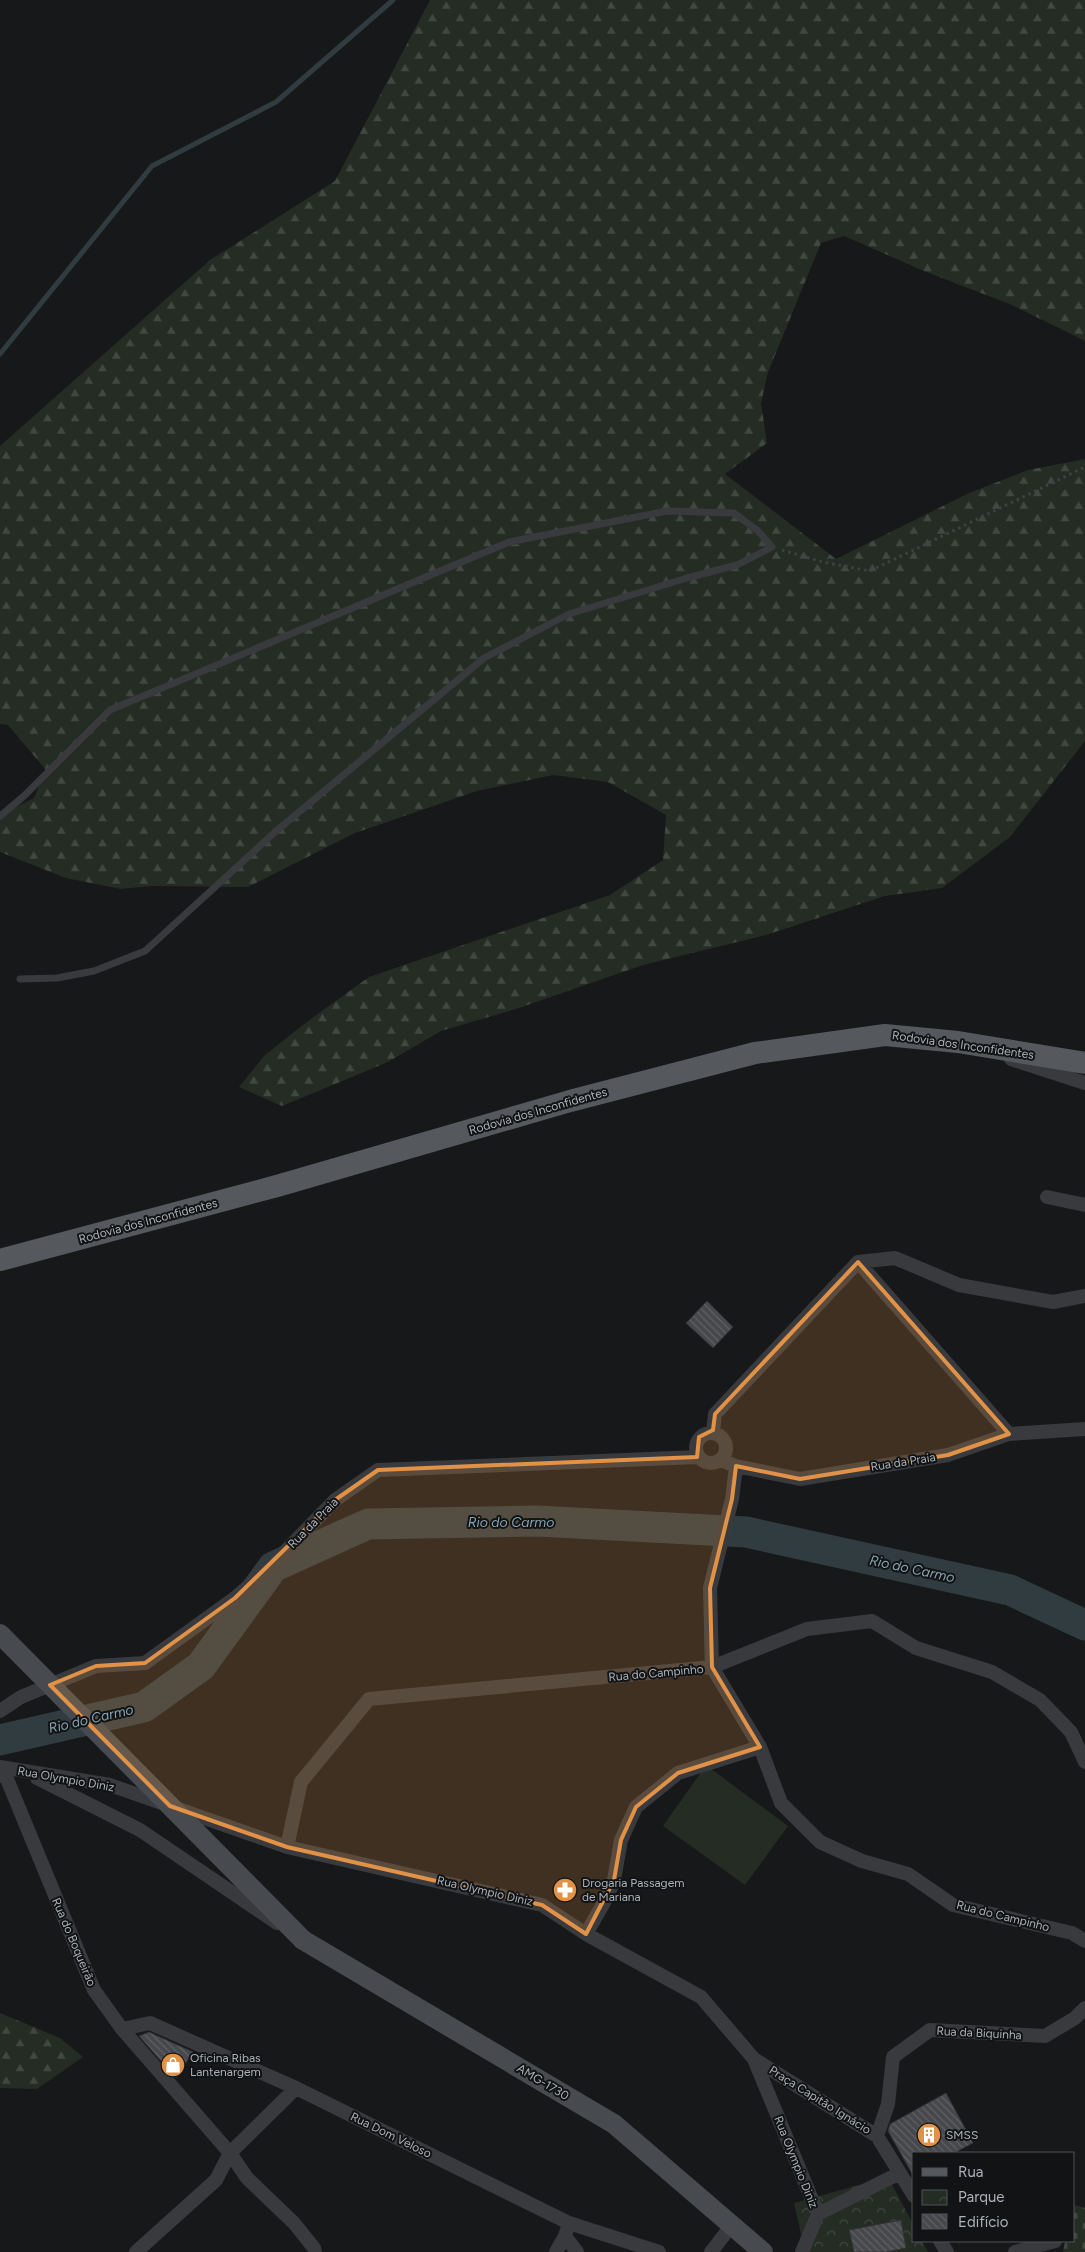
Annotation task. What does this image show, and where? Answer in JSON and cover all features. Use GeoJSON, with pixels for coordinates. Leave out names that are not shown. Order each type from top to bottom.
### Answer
{"type":"FeatureCollection","features":[{"type":"Feature","properties":{"kind":"main road","name":"Rodovia dos Inconfidentes"},"geometry":{"type":"LineString","coordinates":[[0,1260],[277,1186],[570,1101],[756,1053],[885,1035],[958,1042],[1085,1063]]}},
{"type":"Feature","properties":{"kind":"main road","name":"AMG-1730"},"geometry":{"type":"LineString","coordinates":[[0,1634],[303,1940],[614,2124],[763,2252]]}},
{"type":"Feature","properties":{"kind":"street"},"geometry":{"type":"LineString","coordinates":[[958,1042],[1085,1083]]}},
{"type":"Feature","properties":{"kind":"street"},"geometry":{"type":"LineString","coordinates":[[1047,1197],[1085,1204]]}},
{"type":"Feature","properties":{"kind":"street"},"geometry":{"type":"LineString","coordinates":[[713,1432],[715,1414],[858,1262],[895,1258],[958,1285],[1053,1302],[1085,1296]]}},
{"type":"Feature","properties":{"kind":"street"},"geometry":{"type":"LineString","coordinates":[[858,1262],[1009,1434]]}},
{"type":"Feature","properties":{"kind":"street","name":"Rua da Praia"},"geometry":{"type":"LineString","coordinates":[[720,1460],[736,1466],[800,1479],[948,1455],[1009,1434],[1085,1429]]}},
{"type":"Feature","properties":{"kind":"street"},"geometry":{"type":"LineString","coordinates":[[708,1432],[713,1432],[722,1437],[725,1442],[726,1452],[716,1463],[706,1463],[698,1456],[695,1447],[699,1437],[708,1432]]}},
{"type":"Feature","properties":{"kind":"street","name":"Rua da Praia"},"geometry":{"type":"LineString","coordinates":[[0,1711],[21,1698],[96,1666],[145,1663],[235,1598],[272,1565],[335,1500],[378,1470],[698,1456]]}},
{"type":"Feature","properties":{"kind":"street"},"geometry":{"type":"LineString","coordinates":[[736,1466],[732,1499],[710,1588],[712,1667],[807,1629],[872,1621],[916,1648],[992,1672],[1040,1700],[1071,1732],[1085,1762]]}},
{"type":"Feature","properties":{"kind":"street","name":"Rua do Campinho"},"geometry":{"type":"LineString","coordinates":[[287,1847],[301,1782],[369,1699],[712,1667],[760,1747],[782,1803],[820,1842],[862,1861],[908,1874],[953,1905],[1072,1933],[1085,1942]]}},
{"type":"Feature","properties":{"kind":"street"},"geometry":{"type":"LineString","coordinates":[[586,1934],[606,1899],[614,1880],[621,1840],[636,1807],[678,1773],[760,1747]]}},
{"type":"Feature","properties":{"kind":"street","name":"Rua Olympio Diniz"},"geometry":{"type":"LineString","coordinates":[[0,1767],[110,1785],[287,1847],[371,1864],[542,1905],[586,1934],[700,1997],[754,2059],[818,2214],[802,2252]]}},
{"type":"Feature","properties":{"kind":"street"},"geometry":{"type":"LineString","coordinates":[[24,1772],[140,1830],[303,1940]]}},
{"type":"Feature","properties":{"kind":"street","name":"Rua do Boqueirão"},"geometry":{"type":"LineString","coordinates":[[0,1773],[6,1779],[94,1990],[122,2028],[230,2153],[246,2178],[294,2223],[314,2248],[315,2252]]}},
{"type":"Feature","properties":{"kind":"street","name":"Rua da Biquinha"},"geometry":{"type":"LineString","coordinates":[[877,2136],[888,2104],[893,2057],[930,2030],[1045,2036],[1076,2018],[1085,2008]]}},
{"type":"Feature","properties":{"kind":"street","name":"Rua Dom Veloso"},"geometry":{"type":"LineString","coordinates":[[122,2028],[150,2023],[296,2088],[567,2229],[660,2252]]}},
{"type":"Feature","properties":{"kind":"street","name":"Praça Capitão Ignácio"},"geometry":{"type":"LineString","coordinates":[[754,2059],[877,2136],[912,2193]]}},
{"type":"Feature","properties":{"kind":"street"},"geometry":{"type":"LineString","coordinates":[[136,2252],[216,2180],[230,2153],[296,2088]]}},
{"type":"Feature","properties":{"kind":"street"},"geometry":{"type":"LineString","coordinates":[[818,2214],[900,2173]]}},
{"type":"Feature","properties":{"kind":"street"},"geometry":{"type":"LineString","coordinates":[[711,2252],[732,2225]]}},
{"type":"Feature","properties":{"kind":"street"},"geometry":{"type":"LineString","coordinates":[[556,2252],[567,2229]]}},
{"type":"Feature","properties":{"kind":"street"},"geometry":{"type":"LineString","coordinates":[[567,2229],[578,2252]]}},
{"type":"Feature","properties":{"kind":"street"},"geometry":{"type":"LineString","coordinates":[[1015,2252],[1051,2242]]}},
{"type":"Feature","properties":{"kind":"lane"},"geometry":{"type":"LineString","coordinates":[[0,816],[24,796],[110,710],[509,542],[667,511],[734,513],[758,531],[772,547],[737,565],[687,578],[569,614],[484,658],[275,832],[144,951],[94,971],[57,978],[20,979]]}},
{"type":"Feature","properties":{"kind":"path"},"geometry":{"type":"LineString","coordinates":[[772,547],[823,562],[870,571],[1085,467]]}},
{"type":"Feature","properties":{"kind":"highlighted area"},"geometry":{"type":"Polygon","coordinates":[[[858,1262],[1009,1434],[948,1455],[800,1479],[736,1466],[732,1499],[710,1588],[712,1667],[760,1747],[678,1773],[636,1807],[621,1840],[614,1880],[586,1934],[542,1905],[287,1847],[170,1806],[50,1685],[96,1666],[145,1663],[235,1598],[335,1500],[378,1470],[697,1457],[699,1437],[713,1430],[715,1414],[858,1262]]]}},
{"type":"Feature","properties":{"kind":"green space"},"geometry":{"type":"Polygon","coordinates":[[[430,0],[1085,0],[1085,341],[1012,305],[924,271],[844,236],[821,243],[768,372],[761,403],[767,443],[725,474],[836,559],[969,493],[1028,470],[1085,459],[1085,741],[1010,837],[942,888],[885,896],[766,935],[643,965],[519,1008],[441,1031],[388,1062],[282,1106],[239,1087],[265,1055],[308,1021],[369,977],[610,895],[663,860],[666,815],[608,782],[553,775],[477,791],[355,833],[248,887],[151,886],[121,889],[66,878],[0,852],[0,815],[34,798],[46,770],[8,725],[0,724],[0,446],[210,260],[335,181],[430,0]]]}},
{"type":"Feature","properties":{"kind":"green space"},"geometry":{"type":"Polygon","coordinates":[[[706,1765],[788,1826],[745,1885],[663,1826],[706,1765]]]}},
{"type":"Feature","properties":{"kind":"green space"},"geometry":{"type":"Polygon","coordinates":[[[0,2013],[60,2038],[83,2057],[37,2089],[0,2088],[0,2013]]]}},
{"type":"Feature","properties":{"kind":"green space"},"geometry":{"type":"Polygon","coordinates":[[[888,2177],[912,2222],[912,2242],[923,2242],[928,2252],[805,2252],[794,2203],[888,2177]]]}},
{"type":"Feature","properties":{"kind":"green space"},"geometry":{"type":"Polygon","coordinates":[[[1075,2205],[1085,2208],[1085,2252],[1063,2252],[1065,2242],[1075,2242],[1075,2205]]]}},
{"type":"Feature","properties":{"kind":"building"},"geometry":{"type":"Polygon","coordinates":[[[707,1301],[733,1327],[713,1348],[686,1323],[707,1301]]]}},
{"type":"Feature","properties":{"kind":"building","name":"Oficina Ribas Lantenargem"},"geometry":{"type":"Polygon","coordinates":[[[149,2032],[193,2052],[176,2078],[139,2036],[149,2032]]]}},
{"type":"Feature","properties":{"kind":"building","name":"SMSS"},"geometry":{"type":"Polygon","coordinates":[[[946,2093],[973,2143],[956,2152],[912,2152],[912,2173],[888,2131],[890,2124],[946,2093]]]}},
{"type":"Feature","properties":{"kind":"building"},"geometry":{"type":"Polygon","coordinates":[[[901,2220],[906,2248],[886,2252],[854,2252],[849,2230],[901,2220]]]}},
{"type":"Feature","properties":{"kind":"waterway"},"geometry":{"type":"LineString","coordinates":[[0,354],[152,166],[276,102],[393,0]]}},
{"type":"Feature","properties":{"kind":"waterway","name":"Rio do Carmo"},"geometry":{"type":"LineString","coordinates":[[0,1740],[144,1707],[201,1666],[273,1567],[368,1524],[537,1521],[746,1532],[1010,1590],[1085,1625]]}},
{"type":"Feature","properties":{"kind":"place","name":"Drogaria Passagem de Mariana"},"geometry":{"type":"Point","coordinates":[565,1890]}},
{"type":"Feature","properties":{"kind":"place","name":"Oficina Ribas Lantenargem"},"geometry":{"type":"Point","coordinates":[173,2065]}},
{"type":"Feature","properties":{"kind":"place","name":"SMSS"},"geometry":{"type":"Point","coordinates":[929,2135]}}]}
